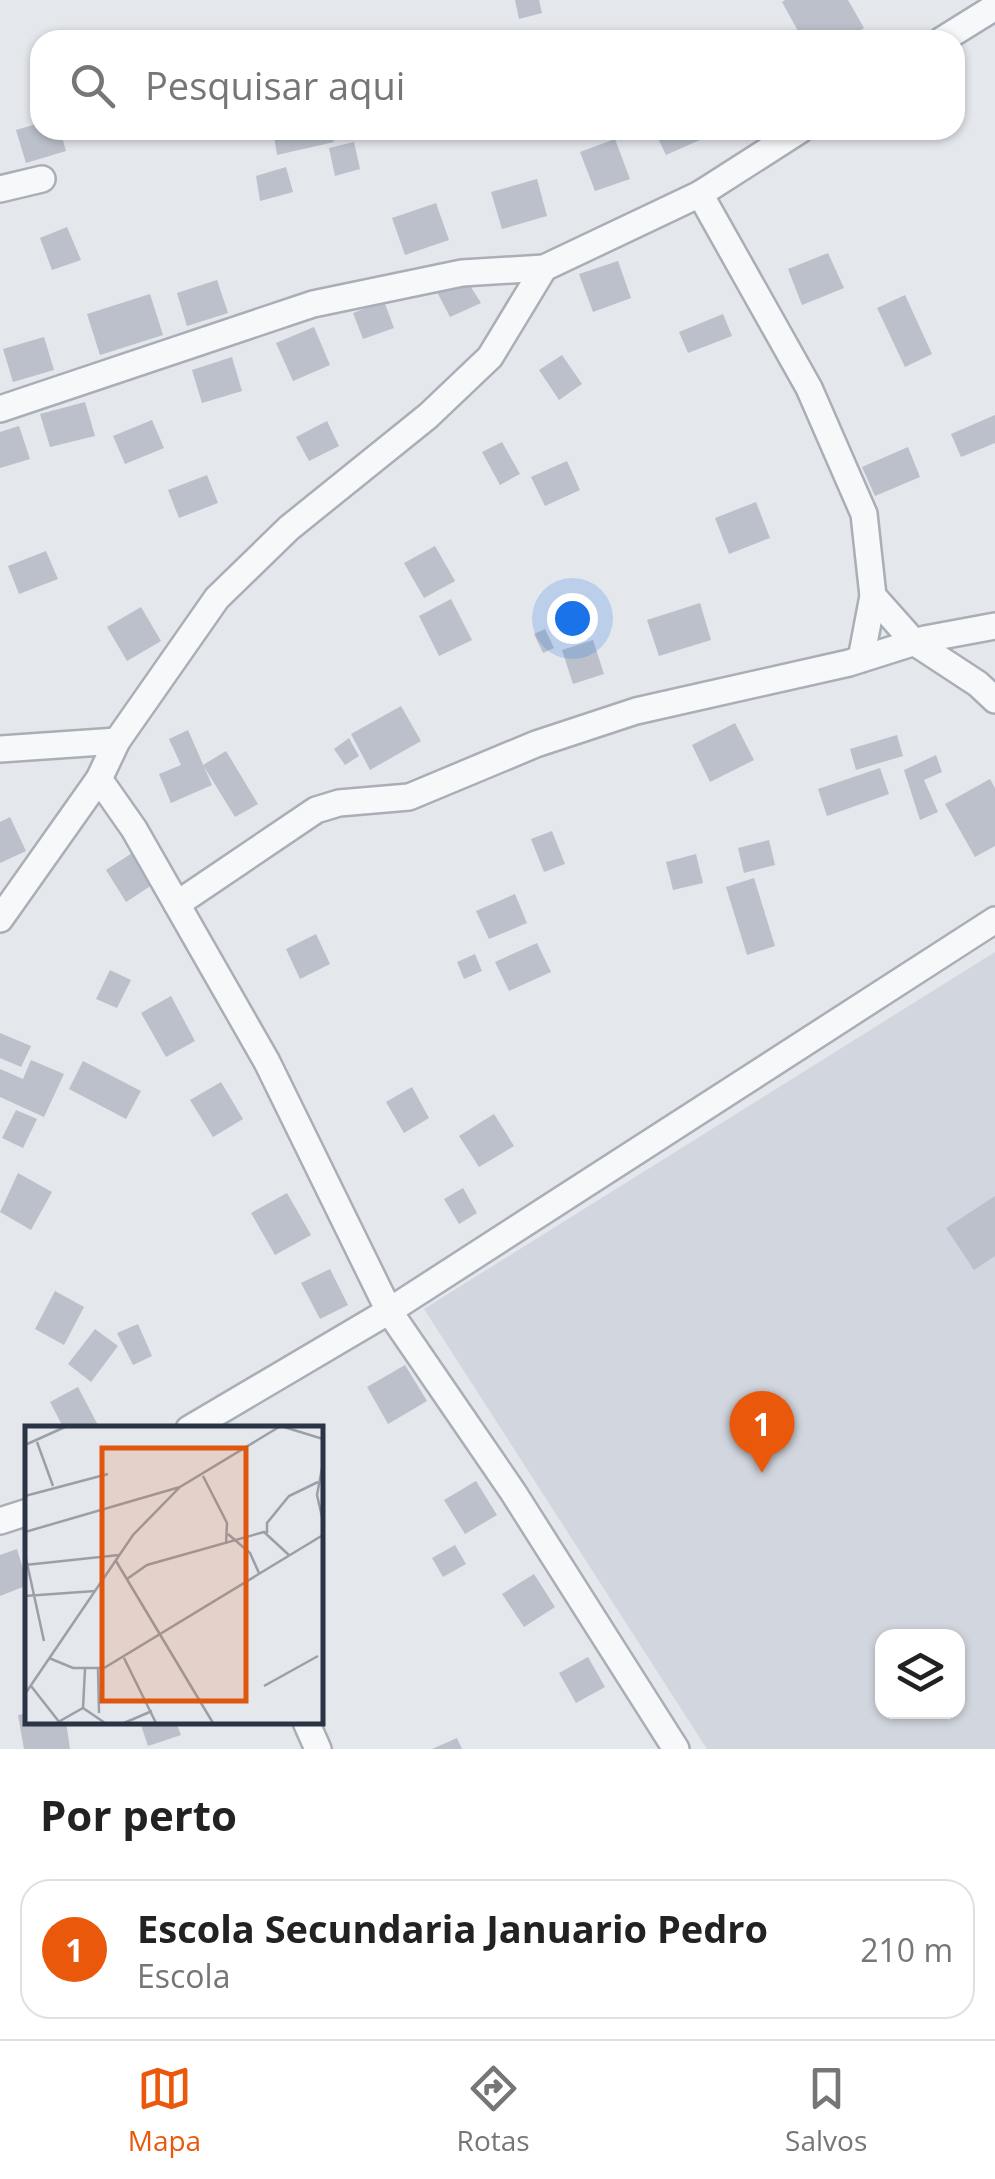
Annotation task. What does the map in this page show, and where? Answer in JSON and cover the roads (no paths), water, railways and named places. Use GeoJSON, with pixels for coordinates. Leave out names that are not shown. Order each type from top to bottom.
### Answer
{"type":"FeatureCollection","features":[{"type":"Feature","properties":{"kind":"street"},"geometry":{"type":"LineString","coordinates":[[958,30],[995,7]]}},
{"type":"Feature","properties":{"kind":"street"},"geometry":{"type":"LineString","coordinates":[[0,409],[313,304],[462,273],[544,268],[700,194],[784,140]]}},
{"type":"Feature","properties":{"kind":"street"},"geometry":{"type":"LineString","coordinates":[[0,188],[42,178]]}},
{"type":"Feature","properties":{"kind":"street"},"geometry":{"type":"LineString","coordinates":[[700,194],[809,388],[864,514],[873,596],[861,659]]}},
{"type":"Feature","properties":{"kind":"street"},"geometry":{"type":"LineString","coordinates":[[0,919],[99,778],[116,741],[217,598],[289,528],[428,416],[490,356],[544,268]]}},
{"type":"Feature","properties":{"kind":"street"},"geometry":{"type":"LineString","coordinates":[[873,596],[914,642],[978,684],[995,700]]}},
{"type":"Feature","properties":{"kind":"street"},"geometry":{"type":"LineString","coordinates":[[177,904],[316,810],[339,803],[409,797],[536,744],[636,711],[861,659],[914,642],[995,626]]}},
{"type":"Feature","properties":{"kind":"street"},"geometry":{"type":"LineString","coordinates":[[0,749],[116,741]]}},
{"type":"Feature","properties":{"kind":"street"},"geometry":{"type":"LineString","coordinates":[[99,778],[134,830],[267,1062],[389,1311],[513,1492],[676,1749]]}},
{"type":"Feature","properties":{"kind":"street"},"geometry":{"type":"LineString","coordinates":[[194,1426],[389,1311],[995,920]]}},
{"type":"Feature","properties":{"kind":"street"},"geometry":{"type":"LineString","coordinates":[[0,1520],[25,1513]]}},
{"type":"Feature","properties":{"kind":"street"},"geometry":{"type":"LineString","coordinates":[[307,1724],[318,1749]]}},
{"type":"Feature","properties":{"kind":"place","name":"Escola Secundaria Januario Pedro"},"geometry":{"type":"Point","coordinates":[762,1473]}}]}
